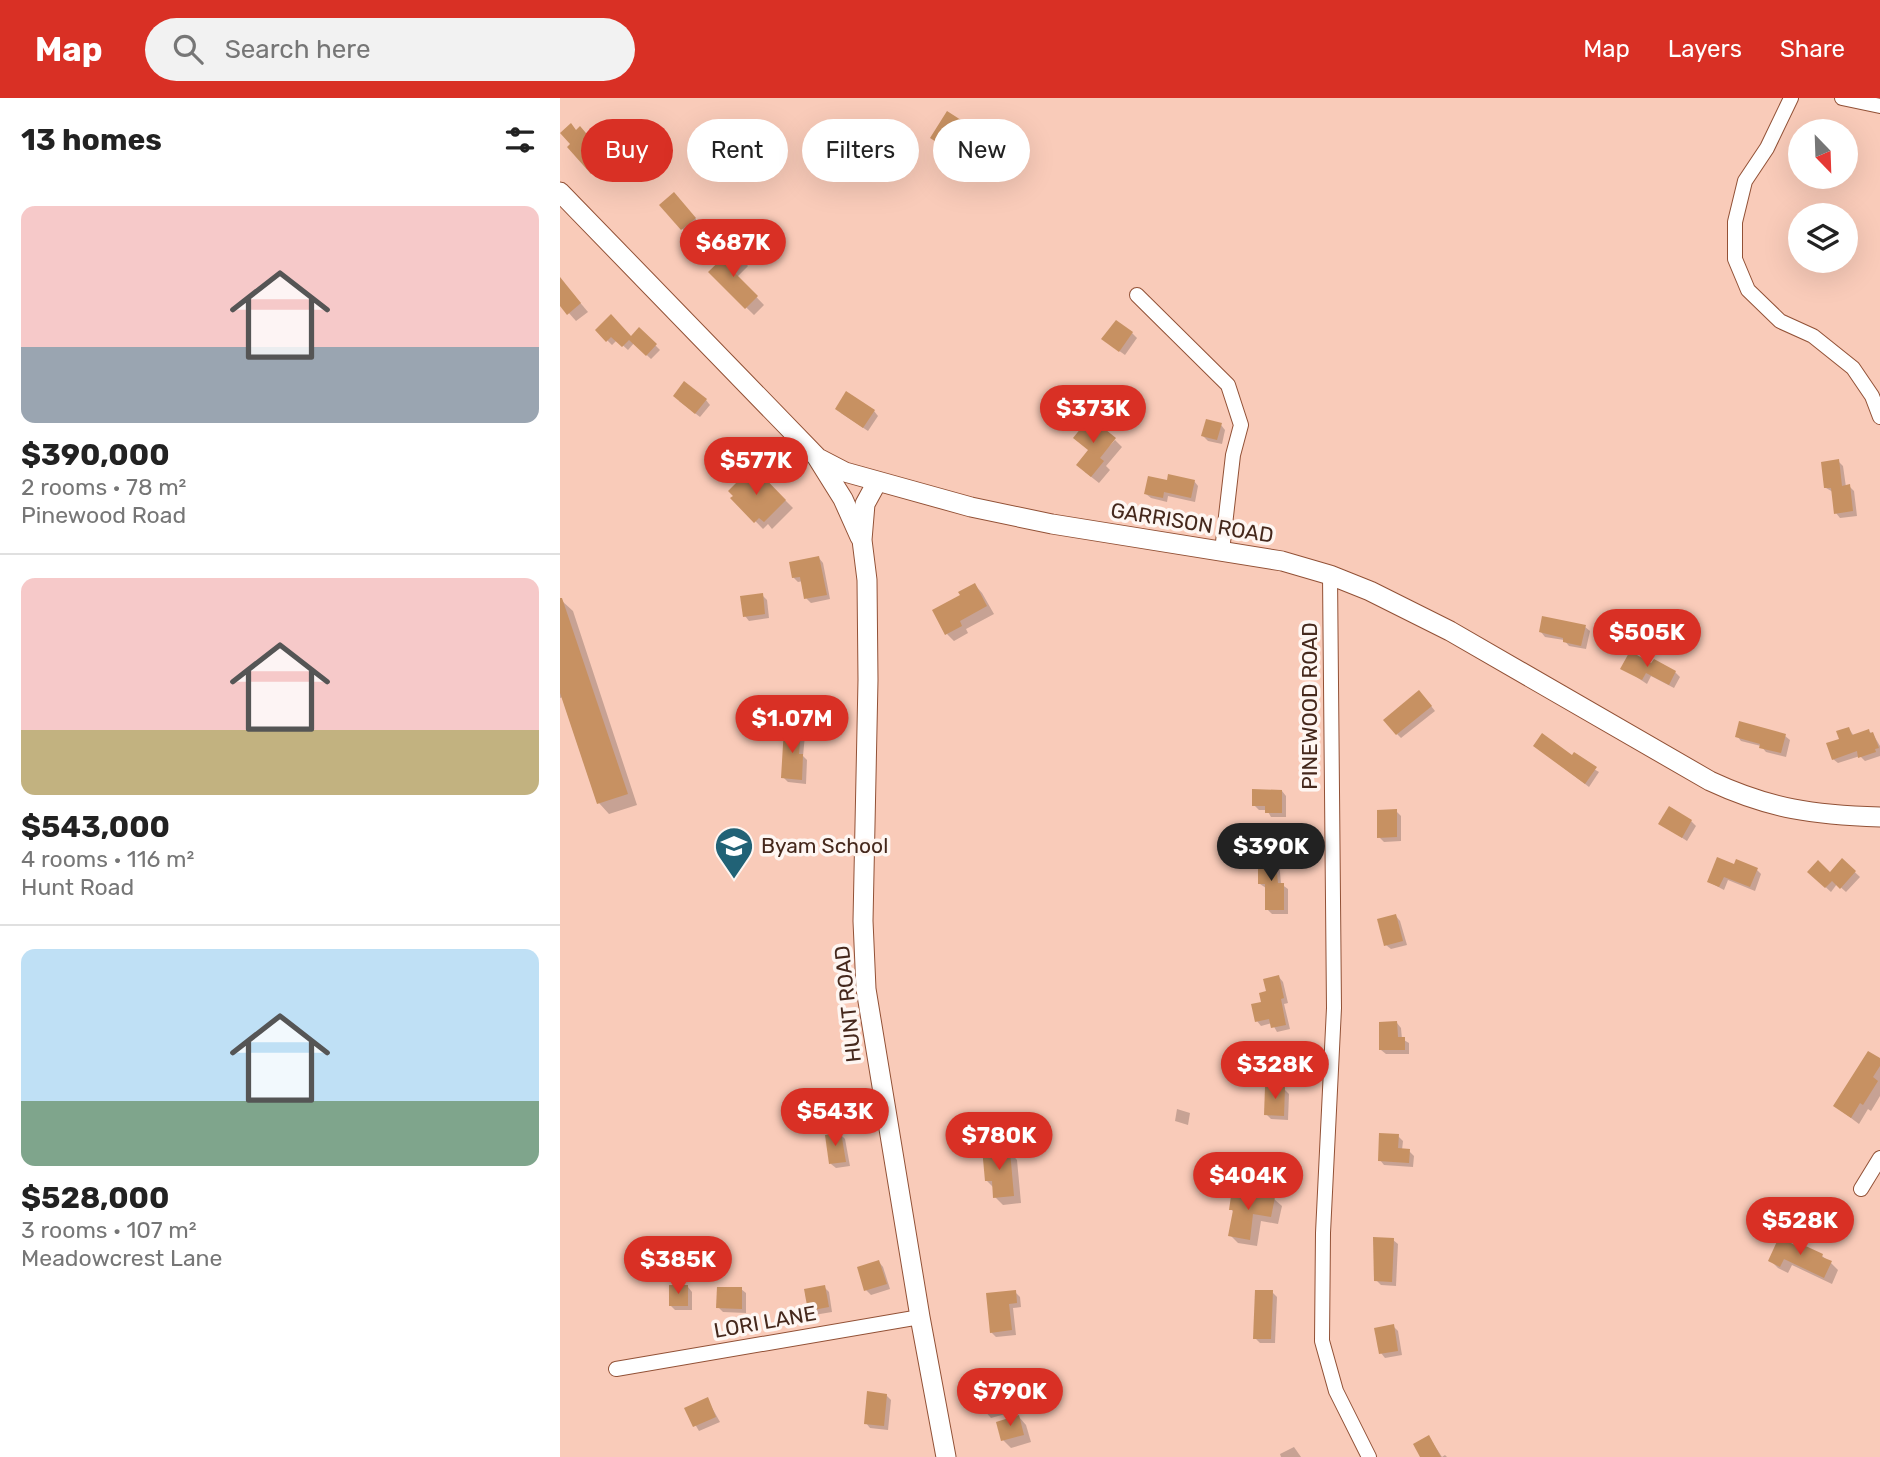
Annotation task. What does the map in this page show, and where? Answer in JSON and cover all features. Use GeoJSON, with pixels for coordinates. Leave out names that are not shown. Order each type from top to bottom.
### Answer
{"type":"FeatureCollection","features":[{"type":"Feature","properties":{"kind":"street"},"geometry":{"type":"LineString","coordinates":[[1791,98],[1767,148],[1745,181],[1735,222],[1735,259],[1748,290],[1780,321],[1814,336],[1853,368],[1872,396],[1880,417]]}},
{"type":"Feature","properties":{"kind":"street"},"geometry":{"type":"LineString","coordinates":[[1842,98],[1880,106]]}},
{"type":"Feature","properties":{"kind":"street","name":"GARRISON ROAD"},"geometry":{"type":"LineString","coordinates":[[560,192],[818,458],[845,472],[1012,516],[1282,561],[1330,575],[1370,591],[1450,631],[1710,781],[1743,796],[1777,807],[1809,813],[1880,817]]}},
{"type":"Feature","properties":{"kind":"street"},"geometry":{"type":"LineString","coordinates":[[1137,295],[1228,384],[1241,425],[1233,455],[1222,551]]}},
{"type":"Feature","properties":{"kind":"street","name":"HUNT ROAD"},"geometry":{"type":"LineString","coordinates":[[818,458],[843,499],[862,540]]}},
{"type":"Feature","properties":{"kind":"street","name":"HUNT ROAD"},"geometry":{"type":"LineString","coordinates":[[877,482],[864,504],[862,540],[867,580],[868,680],[863,921],[866,989],[946,1457]]}},
{"type":"Feature","properties":{"kind":"street","name":"PINEWOOD ROAD"},"geometry":{"type":"LineString","coordinates":[[1330,575],[1334,1007],[1323,1233],[1322,1341],[1336,1391],[1369,1457]]}},
{"type":"Feature","properties":{"kind":"street"},"geometry":{"type":"LineString","coordinates":[[1861,1189],[1880,1158]]}},
{"type":"Feature","properties":{"kind":"street","name":"LORI LANE"},"geometry":{"type":"LineString","coordinates":[[616,1369],[920,1317]]}},
{"type":"Feature","properties":{"kind":"building"},"geometry":{"type":"Polygon","coordinates":[[[947,111],[959,119],[942,119],[947,111]]]}},
{"type":"Feature","properties":{"kind":"building"},"geometry":{"type":"Polygon","coordinates":[[[571,123],[576,130],[581,127],[581,163],[567,147],[570,144],[560,133],[571,123]]]}},
{"type":"Feature","properties":{"kind":"building"},"geometry":{"type":"Polygon","coordinates":[[[674,192],[696,218],[681,230],[659,205],[674,192]]]}},
{"type":"Feature","properties":{"kind":"building"},"geometry":{"type":"Polygon","coordinates":[[[733,248],[742,257],[731,269],[758,296],[745,309],[708,272],[733,248]]]}},
{"type":"Feature","properties":{"kind":"building"},"geometry":{"type":"Polygon","coordinates":[[[560,277],[581,303],[567,315],[560,306],[560,277]]]}},
{"type":"Feature","properties":{"kind":"building"},"geometry":{"type":"Polygon","coordinates":[[[611,314],[631,336],[639,327],[657,344],[646,356],[629,340],[622,347],[611,337],[606,342],[595,330],[611,314]]]}},
{"type":"Feature","properties":{"kind":"building"},"geometry":{"type":"Polygon","coordinates":[[[1116,320],[1133,332],[1119,352],[1101,339],[1116,320]]]}},
{"type":"Feature","properties":{"kind":"building"},"geometry":{"type":"Polygon","coordinates":[[[684,381],[707,399],[695,414],[673,396],[684,381]]]}},
{"type":"Feature","properties":{"kind":"building"},"geometry":{"type":"Polygon","coordinates":[[[846,391],[875,410],[863,428],[835,409],[846,391]]]}},
{"type":"Feature","properties":{"kind":"building"},"geometry":{"type":"Polygon","coordinates":[[[1090,417],[1116,438],[1100,458],[1104,461],[1091,477],[1076,465],[1088,450],[1073,438],[1090,417]]]}},
{"type":"Feature","properties":{"kind":"building"},"geometry":{"type":"Polygon","coordinates":[[[1206,419],[1222,423],[1217,440],[1201,436],[1206,419]]]}},
{"type":"Feature","properties":{"kind":"building"},"geometry":{"type":"Polygon","coordinates":[[[1839,459],[1842,486],[1850,484],[1853,511],[1834,514],[1831,488],[1824,488],[1821,462],[1839,459]]]}},
{"type":"Feature","properties":{"kind":"building"},"geometry":{"type":"Polygon","coordinates":[[[757,470],[786,500],[764,522],[759,518],[754,523],[730,498],[733,496],[728,491],[743,476],[747,480],[757,470]]]}},
{"type":"Feature","properties":{"kind":"building"},"geometry":{"type":"Polygon","coordinates":[[[1168,474],[1195,480],[1191,498],[1164,492],[1163,498],[1144,494],[1148,476],[1167,480],[1168,474]]]}},
{"type":"Feature","properties":{"kind":"building"},"geometry":{"type":"Polygon","coordinates":[[[819,556],[827,595],[804,599],[800,577],[792,578],[789,562],[819,556]]]}},
{"type":"Feature","properties":{"kind":"building"},"geometry":{"type":"Polygon","coordinates":[[[975,583],[987,606],[960,621],[962,626],[945,635],[932,610],[960,595],[958,592],[975,583]]]}},
{"type":"Feature","properties":{"kind":"building"},"geometry":{"type":"Polygon","coordinates":[[[763,593],[765,614],[743,617],[740,596],[763,593]]]}},
{"type":"Feature","properties":{"kind":"building"},"geometry":{"type":"Polygon","coordinates":[[[560,598],[628,794],[597,804],[560,693],[560,598]]]}},
{"type":"Feature","properties":{"kind":"building"},"geometry":{"type":"Polygon","coordinates":[[[1542,616],[1586,625],[1581,646],[1539,632],[1542,616]]]}},
{"type":"Feature","properties":{"kind":"building"},"geometry":{"type":"Polygon","coordinates":[[[1630,651],[1651,663],[1654,659],[1676,671],[1669,685],[1646,673],[1642,680],[1620,669],[1630,651]]]}},
{"type":"Feature","properties":{"kind":"building"},"geometry":{"type":"Polygon","coordinates":[[[1419,690],[1432,706],[1396,735],[1383,720],[1419,690]]]}},
{"type":"Feature","properties":{"kind":"building"},"geometry":{"type":"Polygon","coordinates":[[[1739,721],[1786,734],[1781,753],[1759,748],[1760,744],[1735,737],[1739,721]]]}},
{"type":"Feature","properties":{"kind":"building"},"geometry":{"type":"Polygon","coordinates":[[[1849,727],[1852,735],[1869,729],[1870,733],[1873,732],[1879,748],[1875,749],[1876,752],[1858,758],[1857,751],[1832,760],[1826,743],[1839,739],[1836,731],[1849,727]]]}},
{"type":"Feature","properties":{"kind":"building"},"geometry":{"type":"Polygon","coordinates":[[[784,728],[801,729],[799,754],[803,754],[802,780],[781,778],[784,728]]]}},
{"type":"Feature","properties":{"kind":"building"},"geometry":{"type":"Polygon","coordinates":[[[1542,733],[1572,755],[1574,752],[1597,767],[1585,784],[1533,746],[1542,733]]]}},
{"type":"Feature","properties":{"kind":"building"},"geometry":{"type":"Polygon","coordinates":[[[1252,789],[1282,790],[1282,813],[1265,813],[1265,806],[1252,806],[1252,789]]]}},
{"type":"Feature","properties":{"kind":"building"},"geometry":{"type":"Polygon","coordinates":[[[1669,806],[1692,820],[1682,838],[1658,824],[1669,806]]]}},
{"type":"Feature","properties":{"kind":"building"},"geometry":{"type":"Polygon","coordinates":[[[1397,809],[1397,837],[1377,838],[1377,810],[1397,809]]]}},
{"type":"Feature","properties":{"kind":"building"},"geometry":{"type":"Polygon","coordinates":[[[1275,854],[1278,883],[1284,883],[1284,910],[1265,910],[1265,884],[1258,884],[1258,855],[1275,854]]]}},
{"type":"Feature","properties":{"kind":"building"},"geometry":{"type":"Polygon","coordinates":[[[1717,857],[1734,864],[1736,859],[1758,868],[1750,887],[1724,877],[1719,887],[1707,882],[1717,857]]]}},
{"type":"Feature","properties":{"kind":"building"},"geometry":{"type":"Polygon","coordinates":[[[1842,858],[1856,871],[1840,889],[1832,881],[1825,888],[1807,872],[1818,860],[1830,872],[1842,858]]]}},
{"type":"Feature","properties":{"kind":"building"},"geometry":{"type":"Polygon","coordinates":[[[1396,914],[1403,941],[1384,946],[1377,919],[1396,914]]]}},
{"type":"Feature","properties":{"kind":"building"},"geometry":{"type":"Polygon","coordinates":[[[1279,975],[1286,1025],[1271,1028],[1269,1019],[1255,1022],[1251,1004],[1261,1002],[1259,993],[1266,991],[1263,979],[1279,975]]]}},
{"type":"Feature","properties":{"kind":"building"},"geometry":{"type":"Polygon","coordinates":[[[1397,1021],[1398,1037],[1405,1037],[1405,1050],[1379,1050],[1379,1022],[1397,1021]]]}},
{"type":"Feature","properties":{"kind":"building"},"geometry":{"type":"Polygon","coordinates":[[[1868,1051],[1880,1058],[1880,1066],[1873,1077],[1878,1081],[1851,1118],[1833,1106],[1868,1051]]]}},
{"type":"Feature","properties":{"kind":"building"},"geometry":{"type":"Polygon","coordinates":[[[1265,1087],[1285,1087],[1284,1116],[1264,1115],[1265,1087]]]}},
{"type":"Feature","properties":{"kind":"building"},"geometry":{"type":"Polygon","coordinates":[[[841,1132],[846,1162],[829,1164],[825,1135],[841,1132]]]}},
{"type":"Feature","properties":{"kind":"building"},"geometry":{"type":"Polygon","coordinates":[[[1379,1133],[1399,1134],[1398,1148],[1410,1149],[1409,1163],[1378,1161],[1379,1133]]]}},
{"type":"Feature","properties":{"kind":"building"},"geometry":{"type":"Polygon","coordinates":[[[996,1147],[996,1152],[1010,1151],[1014,1196],[993,1198],[992,1181],[985,1181],[982,1148],[996,1147]]]}},
{"type":"Feature","properties":{"kind":"building"},"geometry":{"type":"Polygon","coordinates":[[[1232,1189],[1275,1197],[1271,1217],[1253,1214],[1250,1240],[1228,1236],[1233,1210],[1229,1210],[1232,1189]]]}},
{"type":"Feature","properties":{"kind":"building"},"geometry":{"type":"Polygon","coordinates":[[[1373,1237],[1394,1238],[1392,1282],[1374,1281],[1373,1237]]]}},
{"type":"Feature","properties":{"kind":"building"},"geometry":{"type":"Polygon","coordinates":[[[1779,1237],[1795,1245],[1797,1242],[1832,1261],[1824,1278],[1784,1259],[1780,1267],[1768,1261],[1779,1237]]]}},
{"type":"Feature","properties":{"kind":"building"},"geometry":{"type":"Polygon","coordinates":[[[879,1260],[887,1284],[864,1291],[857,1267],[879,1260]]]}},
{"type":"Feature","properties":{"kind":"building"},"geometry":{"type":"Polygon","coordinates":[[[669,1285],[688,1285],[688,1306],[669,1306],[669,1285]]]}},
{"type":"Feature","properties":{"kind":"building"},"geometry":{"type":"Polygon","coordinates":[[[825,1285],[829,1307],[808,1311],[804,1289],[825,1285]]]}},
{"type":"Feature","properties":{"kind":"building"},"geometry":{"type":"Polygon","coordinates":[[[717,1287],[742,1287],[742,1309],[716,1308],[717,1287]]]}},
{"type":"Feature","properties":{"kind":"building"},"geometry":{"type":"Polygon","coordinates":[[[1016,1290],[1017,1303],[1009,1304],[1012,1330],[990,1333],[986,1293],[1016,1290]]]}},
{"type":"Feature","properties":{"kind":"building"},"geometry":{"type":"Polygon","coordinates":[[[1255,1290],[1273,1290],[1271,1339],[1253,1339],[1255,1290]]]}},
{"type":"Feature","properties":{"kind":"building"},"geometry":{"type":"Polygon","coordinates":[[[1394,1324],[1398,1351],[1379,1354],[1374,1328],[1394,1324]]]}},
{"type":"Feature","properties":{"kind":"building"},"geometry":{"type":"Polygon","coordinates":[[[994,1375],[1002,1406],[982,1411],[973,1381],[994,1375]]]}},
{"type":"Feature","properties":{"kind":"building"},"geometry":{"type":"Polygon","coordinates":[[[867,1391],[887,1394],[884,1426],[864,1424],[867,1391]]]}},
{"type":"Feature","properties":{"kind":"building"},"geometry":{"type":"Polygon","coordinates":[[[708,1397],[716,1417],[693,1427],[684,1408],[708,1397]]]}},
{"type":"Feature","properties":{"kind":"building"},"geometry":{"type":"Polygon","coordinates":[[[1019,1415],[1024,1435],[1001,1441],[996,1422],[1019,1415]]]}},
{"type":"Feature","properties":{"kind":"building"},"geometry":{"type":"Polygon","coordinates":[[[1429,1435],[1441,1457],[1420,1457],[1413,1444],[1429,1435]]]}},
{"type":"Feature","properties":{"kind":"place","name":"Byam School"},"geometry":{"type":"Point","coordinates":[734,880]}}]}
